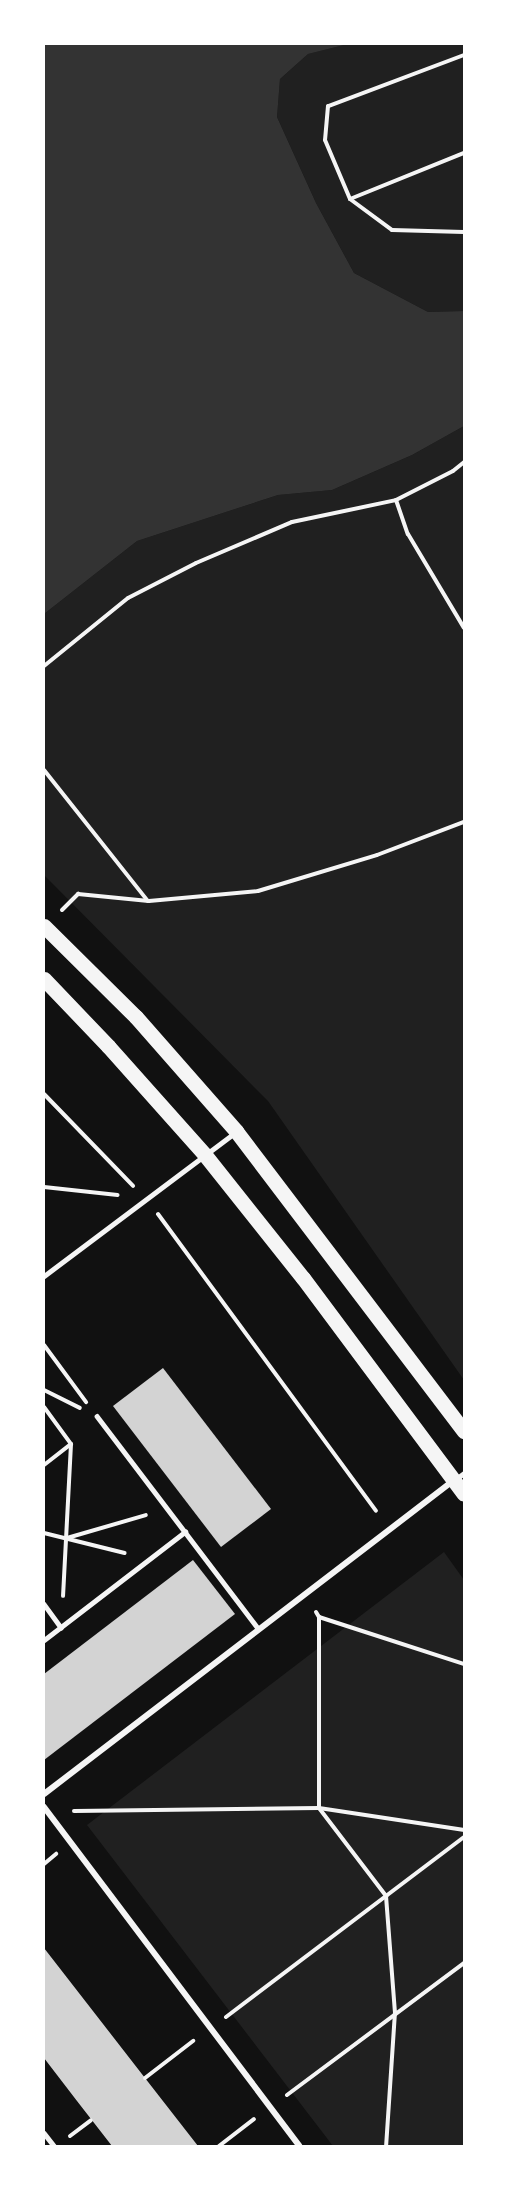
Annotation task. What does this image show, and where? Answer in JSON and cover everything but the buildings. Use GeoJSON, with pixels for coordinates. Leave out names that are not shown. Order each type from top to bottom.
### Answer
{"type":"FeatureCollection","features":[{"type":"Feature","properties":{"kind":"main road"},"geometry":{"type":"LineString","coordinates":[[44,926],[136,1017],[236,1131],[465,1431]]}},
{"type":"Feature","properties":{"kind":"main road"},"geometry":{"type":"LineString","coordinates":[[44,979],[206,1155],[459,1477],[465,1494]]}},
{"type":"Feature","properties":{"kind":"street"},"geometry":{"type":"LineString","coordinates":[[44,1794],[459,1477]]}},
{"type":"Feature","properties":{"kind":"street"},"geometry":{"type":"LineString","coordinates":[[45,1809],[299,2146]]}},
{"type":"Feature","properties":{"kind":"lane"},"geometry":{"type":"LineString","coordinates":[[44,1276],[236,1131]]}},
{"type":"Feature","properties":{"kind":"lane"},"geometry":{"type":"LineString","coordinates":[[97,1416],[258,1629]]}},
{"type":"Feature","properties":{"kind":"lane"},"geometry":{"type":"LineString","coordinates":[[44,1640],[185,1532]]}},
{"type":"Feature","properties":{"kind":"lane"},"geometry":{"type":"LineString","coordinates":[[44,1604],[61,1627]]}},
{"type":"Feature","properties":{"kind":"lane"},"geometry":{"type":"LineString","coordinates":[[44,2133],[54,2146]]}},
{"type":"Feature","properties":{"kind":"path"},"geometry":{"type":"LineString","coordinates":[[465,55],[328,106],[326,140],[350,199],[392,231],[465,232]]}},
{"type":"Feature","properties":{"kind":"path"},"geometry":{"type":"LineString","coordinates":[[350,199],[465,153]]}},
{"type":"Feature","properties":{"kind":"path"},"geometry":{"type":"LineString","coordinates":[[44,666],[128,598],[196,563],[291,522],[396,500],[453,471],[465,462]]}},
{"type":"Feature","properties":{"kind":"path"},"geometry":{"type":"LineString","coordinates":[[396,500],[408,534],[465,628]]}},
{"type":"Feature","properties":{"kind":"path"},"geometry":{"type":"LineString","coordinates":[[44,770],[149,901]]}},
{"type":"Feature","properties":{"kind":"path"},"geometry":{"type":"LineString","coordinates":[[62,910],[78,894],[149,901],[258,891],[377,855],[465,822]]}},
{"type":"Feature","properties":{"kind":"path"},"geometry":{"type":"LineString","coordinates":[[44,1094],[146,1198],[376,1511]]}},
{"type":"Feature","properties":{"kind":"path"},"geometry":{"type":"LineString","coordinates":[[44,1187],[146,1198]]}},
{"type":"Feature","properties":{"kind":"path"},"geometry":{"type":"LineString","coordinates":[[44,1345],[97,1416]]}},
{"type":"Feature","properties":{"kind":"path"},"geometry":{"type":"LineString","coordinates":[[44,1390],[97,1416]]}},
{"type":"Feature","properties":{"kind":"path"},"geometry":{"type":"LineString","coordinates":[[44,1407],[71,1444],[61,1627]]}},
{"type":"Feature","properties":{"kind":"path"},"geometry":{"type":"LineString","coordinates":[[44,1465],[71,1444]]}},
{"type":"Feature","properties":{"kind":"path"},"geometry":{"type":"LineString","coordinates":[[66,1538],[167,1509]]}},
{"type":"Feature","properties":{"kind":"path"},"geometry":{"type":"LineString","coordinates":[[44,1533],[149,1559]]}},
{"type":"Feature","properties":{"kind":"path"},"geometry":{"type":"LineString","coordinates":[[386,2146],[395,2013],[386,1896],[320,1809],[320,1617],[465,1664]]}},
{"type":"Feature","properties":{"kind":"path"},"geometry":{"type":"LineString","coordinates":[[45,1809],[320,1809],[465,1830]]}},
{"type":"Feature","properties":{"kind":"path"},"geometry":{"type":"LineString","coordinates":[[222,2020],[465,1837]]}},
{"type":"Feature","properties":{"kind":"path"},"geometry":{"type":"LineString","coordinates":[[219,2146],[395,2013],[465,1964]]}},
{"type":"Feature","properties":{"kind":"path"},"geometry":{"type":"LineString","coordinates":[[145,2078],[210,2028]]}},
{"type":"Feature","properties":{"kind":"path"},"geometry":{"type":"LineString","coordinates":[[65,2140],[91,2120]]}},
{"type":"Feature","properties":{"kind":"shaded area"},"geometry":{"type":"Polygon","coordinates":[[[44,44],[348,44],[308,54],[280,79],[277,117],[316,203],[354,273],[428,312],[464,311],[464,426],[412,455],[332,490],[278,495],[137,541],[44,614],[44,44]]]}},
{"type":"Feature","properties":{"kind":"shaded area"},"geometry":{"type":"Polygon","coordinates":[[[348,44],[464,44],[464,311],[428,312],[354,273],[316,203],[277,117],[280,79],[308,54],[348,44]]]}},
{"type":"Feature","properties":{"kind":"shaded area"},"geometry":{"type":"Polygon","coordinates":[[[464,426],[464,1380],[268,1101],[44,875],[44,614],[137,541],[278,495],[332,490],[412,455],[464,426]]]}},
{"type":"Feature","properties":{"kind":"shaded area"},"geometry":{"type":"Polygon","coordinates":[[[444,1552],[464,1580],[464,2146],[333,2146],[87,1825],[444,1552]]]}}]}
